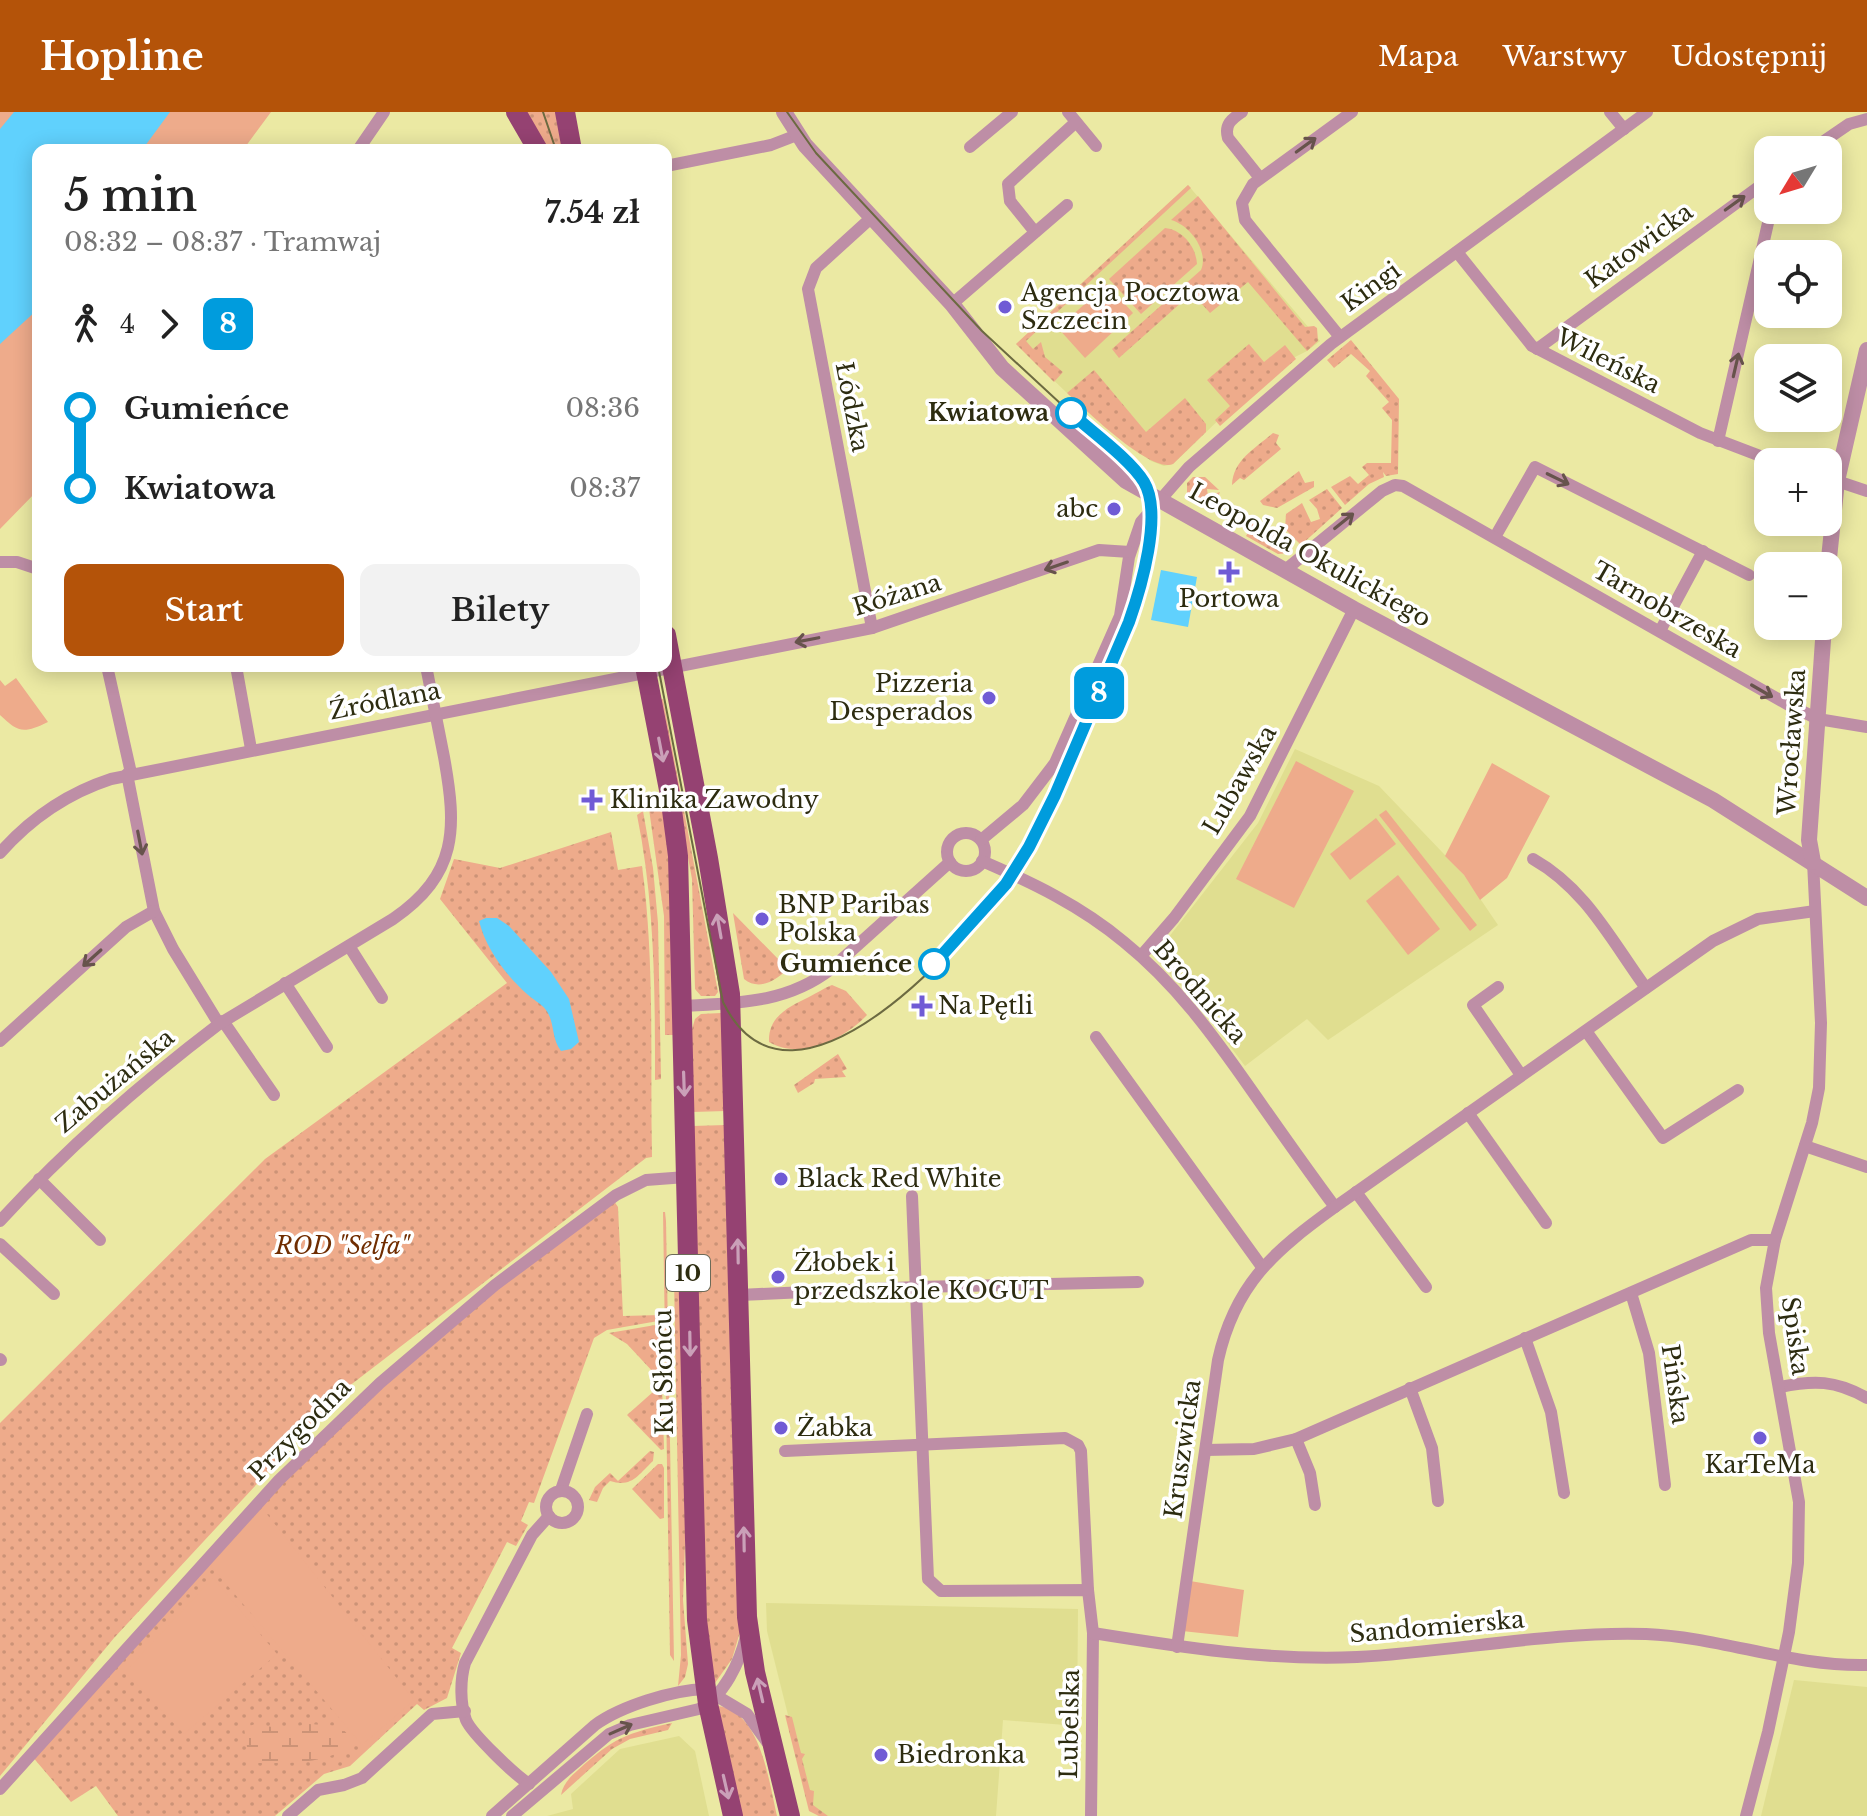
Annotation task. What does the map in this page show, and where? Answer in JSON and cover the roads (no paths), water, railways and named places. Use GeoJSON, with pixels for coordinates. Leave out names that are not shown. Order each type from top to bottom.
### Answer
{"type":"FeatureCollection","features":[{"type":"Feature","properties":{"kind":"main road"},"geometry":{"type":"LineString","coordinates":[[516,112],[535,144]]}},
{"type":"Feature","properties":{"kind":"main road"},"geometry":{"type":"LineString","coordinates":[[565,112],[571,144]]}},
{"type":"Feature","properties":{"kind":"main road","name":"10"},"geometry":{"type":"LineString","coordinates":[[672,668],[708,858],[731,1003],[747,1617],[752,1656],[790,1816]]}},
{"type":"Feature","properties":{"kind":"main road","name":"Ku Słońcu"},"geometry":{"type":"LineString","coordinates":[[646,672],[677,839],[697,1608],[733,1816]]}},
{"type":"Feature","properties":{"kind":"street"},"geometry":{"type":"LineString","coordinates":[[362,144],[384,112]]}},
{"type":"Feature","properties":{"kind":"street","name":"Leopolda Okulickiego"},"geometry":{"type":"LineString","coordinates":[[784,112],[797,135],[952,304],[996,361],[1119,476],[1284,571],[1654,767],[1730,810],[1867,898]]}},
{"type":"Feature","properties":{"kind":"street"},"geometry":{"type":"LineString","coordinates":[[970,147],[1012,112]]}},
{"type":"Feature","properties":{"kind":"street"},"geometry":{"type":"LineString","coordinates":[[1242,112],[1227,126],[1228,138],[1260,178]]}},
{"type":"Feature","properties":{"kind":"street"},"geometry":{"type":"LineString","coordinates":[[1340,337],[1245,220],[1242,212],[1244,196],[1260,178],[1352,112]]}},
{"type":"Feature","properties":{"kind":"street"},"geometry":{"type":"LineString","coordinates":[[1610,112],[1624,129]]}},
{"type":"Feature","properties":{"kind":"street","name":"Kingi"},"geometry":{"type":"LineString","coordinates":[[1160,500],[1207,449],[1340,337],[1647,112]]}},
{"type":"Feature","properties":{"kind":"street"},"geometry":{"type":"LineString","coordinates":[[1035,232],[1010,201],[1008,184],[1072,117],[1096,146]]}},
{"type":"Feature","properties":{"kind":"street"},"geometry":{"type":"LineString","coordinates":[[1831,136],[1849,124],[1867,119]]}},
{"type":"Feature","properties":{"kind":"street"},"geometry":{"type":"LineString","coordinates":[[672,165],[771,145],[797,135]]}},
{"type":"Feature","properties":{"kind":"street","name":"Katowicka"},"geometry":{"type":"LineString","coordinates":[[1537,349],[1754,190]]}},
{"type":"Feature","properties":{"kind":"street"},"geometry":{"type":"LineString","coordinates":[[952,304],[1067,205]]}},
{"type":"Feature","properties":{"kind":"street","name":"Łódzka"},"geometry":{"type":"LineString","coordinates":[[871,218],[816,268],[808,289],[872,628]]}},
{"type":"Feature","properties":{"kind":"street"},"geometry":{"type":"LineString","coordinates":[[1718,441],[1768,224]]}},
{"type":"Feature","properties":{"kind":"street","name":"Wileńska"},"geometry":{"type":"LineString","coordinates":[[1457,252],[1522,337],[1537,349],[1718,441],[1754,454]]}},
{"type":"Feature","properties":{"kind":"street"},"geometry":{"type":"LineString","coordinates":[[1841,448],[1867,350]]}},
{"type":"Feature","properties":{"kind":"street"},"geometry":{"type":"LineString","coordinates":[[1495,537],[1535,467],[1749,575]]}},
{"type":"Feature","properties":{"kind":"street"},"geometry":{"type":"LineString","coordinates":[[1842,483],[1867,491]]}},
{"type":"Feature","properties":{"kind":"street","name":"Tarnobrzeska"},"geometry":{"type":"LineString","coordinates":[[1284,571],[1373,497],[1395,485],[1421,494],[1769,695],[1818,719],[1867,727]]}},
{"type":"Feature","properties":{"kind":"street"},"geometry":{"type":"LineString","coordinates":[[981,840],[1023,805],[1042,784],[1058,757],[1119,618],[1130,552],[1141,522],[1160,500]]}},
{"type":"Feature","properties":{"kind":"street","name":"Różana"},"geometry":{"type":"LineString","coordinates":[[672,668],[872,628],[1099,550],[1130,552]]}},
{"type":"Feature","properties":{"kind":"street"},"geometry":{"type":"LineString","coordinates":[[1660,631],[1703,551]]}},
{"type":"Feature","properties":{"kind":"street"},"geometry":{"type":"LineString","coordinates":[[0,562],[17,562],[32,567]]}},
{"type":"Feature","properties":{"kind":"street","name":"Lubawska"},"geometry":{"type":"LineString","coordinates":[[1141,956],[1174,918],[1250,816],[1354,609]]}},
{"type":"Feature","properties":{"kind":"street","name":"Wrocławska"},"geometry":{"type":"LineString","coordinates":[[1813,862],[1809,840],[1823,640]]}},
{"type":"Feature","properties":{"kind":"street"},"geometry":{"type":"LineString","coordinates":[[108,672],[154,911],[173,949],[274,1095]]}},
{"type":"Feature","properties":{"kind":"street"},"geometry":{"type":"LineString","coordinates":[[237,672],[251,749]]}},
{"type":"Feature","properties":{"kind":"street","name":"Zabużańska"},"geometry":{"type":"LineString","coordinates":[[0,1221],[105,1116],[221,1022],[410,907],[431,885],[445,860],[451,839],[452,806],[427,672]]}},
{"type":"Feature","properties":{"kind":"street","name":"Źródlana"},"geometry":{"type":"LineString","coordinates":[[0,853],[27,827],[63,800],[102,781],[636,672]]}},
{"type":"Feature","properties":{"kind":"street"},"geometry":{"type":"LineString","coordinates":[[969,833],[981,840],[985,852],[982,861],[977,867],[966,870],[957,868],[950,862],[947,849],[955,836],[969,833]]}},
{"type":"Feature","properties":{"kind":"street"},"geometry":{"type":"LineString","coordinates":[[1533,859],[1556,872],[1576,890],[1646,988]]}},
{"type":"Feature","properties":{"kind":"street","name":"Brodnicka"},"geometry":{"type":"LineString","coordinates":[[982,861],[1070,903],[1141,956],[1206,1028],[1335,1207]]}},
{"type":"Feature","properties":{"kind":"street"},"geometry":{"type":"LineString","coordinates":[[682,1006],[777,997],[817,979],[950,862]]}},
{"type":"Feature","properties":{"kind":"street","name":"Spiska"},"geometry":{"type":"LineString","coordinates":[[1746,1816],[1783,1657],[1795,1593],[1799,1537],[1794,1468],[1769,1333],[1766,1299],[1768,1269],[1816,1105],[1821,1069],[1813,862]]}},
{"type":"Feature","properties":{"kind":"street"},"geometry":{"type":"LineString","coordinates":[[0,1041],[126,927],[154,911]]}},
{"type":"Feature","properties":{"kind":"street","name":"Kruszwicka"},"geometry":{"type":"LineString","coordinates":[[1177,1647],[1222,1342],[1240,1299],[1262,1267],[1287,1242],[1335,1207],[1713,941],[1738,927],[1776,915],[1815,911]]}},
{"type":"Feature","properties":{"kind":"street"},"geometry":{"type":"LineString","coordinates":[[349,946],[382,998]]}},
{"type":"Feature","properties":{"kind":"street"},"geometry":{"type":"LineString","coordinates":[[285,983],[327,1047]]}},
{"type":"Feature","properties":{"kind":"street"},"geometry":{"type":"LineString","coordinates":[[1498,987],[1473,1005],[1521,1075]]}},
{"type":"Feature","properties":{"kind":"street"},"geometry":{"type":"LineString","coordinates":[[1586,1031],[1663,1138],[1738,1090]]}},
{"type":"Feature","properties":{"kind":"street"},"geometry":{"type":"LineString","coordinates":[[1096,1037],[1262,1267]]}},
{"type":"Feature","properties":{"kind":"street"},"geometry":{"type":"LineString","coordinates":[[1468,1113],[1546,1223]]}},
{"type":"Feature","properties":{"kind":"street"},"geometry":{"type":"LineString","coordinates":[[1805,1146],[1867,1167]]}},
{"type":"Feature","properties":{"kind":"street","name":"Przygodna"},"geometry":{"type":"LineString","coordinates":[[0,1789],[279,1480],[380,1383],[495,1285],[616,1195],[646,1180],[686,1177]]}},
{"type":"Feature","properties":{"kind":"street"},"geometry":{"type":"LineString","coordinates":[[39,1179],[100,1240]]}},
{"type":"Feature","properties":{"kind":"street"},"geometry":{"type":"LineString","coordinates":[[1356,1192],[1426,1287]]}},
{"type":"Feature","properties":{"kind":"street"},"geometry":{"type":"LineString","coordinates":[[912,1196],[928,1579],[941,1591],[1088,1590]]}},
{"type":"Feature","properties":{"kind":"street"},"geometry":{"type":"LineString","coordinates":[[1206,1450],[1254,1449],[1296,1439],[1751,1240],[1775,1240]]}},
{"type":"Feature","properties":{"kind":"street"},"geometry":{"type":"LineString","coordinates":[[0,1244],[54,1294]]}},
{"type":"Feature","properties":{"kind":"street"},"geometry":{"type":"LineString","coordinates":[[739,1295],[1138,1282]]}},
{"type":"Feature","properties":{"kind":"street","name":"Pińska"},"geometry":{"type":"LineString","coordinates":[[1631,1293],[1649,1353],[1665,1485]]}},
{"type":"Feature","properties":{"kind":"street"},"geometry":{"type":"LineString","coordinates":[[1525,1338],[1551,1412],[1564,1493]]}},
{"type":"Feature","properties":{"kind":"street"},"geometry":{"type":"LineString","coordinates":[[1780,1387],[1812,1381],[1825,1382],[1851,1389],[1867,1398]]}},
{"type":"Feature","properties":{"kind":"street"},"geometry":{"type":"LineString","coordinates":[[1410,1388],[1432,1448],[1438,1501]]}},
{"type":"Feature","properties":{"kind":"street"},"geometry":{"type":"LineString","coordinates":[[561,1490],[587,1414]]}},
{"type":"Feature","properties":{"kind":"street","name":"Lubelska"},"geometry":{"type":"LineString","coordinates":[[923,1445],[1065,1438],[1078,1445],[1081,1451],[1093,1633],[1091,1816]]}},
{"type":"Feature","properties":{"kind":"street"},"geometry":{"type":"LineString","coordinates":[[1296,1439],[1310,1473],[1315,1505]]}},
{"type":"Feature","properties":{"kind":"street"},"geometry":{"type":"LineString","coordinates":[[785,1451],[923,1445]]}},
{"type":"Feature","properties":{"kind":"street"},"geometry":{"type":"LineString","coordinates":[[561,1490],[574,1496],[578,1505],[572,1519],[562,1523],[554,1521],[546,1508],[547,1500],[561,1490]]}},
{"type":"Feature","properties":{"kind":"street"},"geometry":{"type":"LineString","coordinates":[[529,1784],[512,1771],[468,1724],[462,1682],[465,1663],[532,1535],[549,1516]]}},
{"type":"Feature","properties":{"kind":"street"},"geometry":{"type":"LineString","coordinates":[[512,1816],[609,1734],[630,1725],[699,1709],[729,1677],[743,1647],[747,1617]]}},
{"type":"Feature","properties":{"kind":"street","name":"Sandomierska"},"geometry":{"type":"LineString","coordinates":[[1093,1633],[1177,1647],[1261,1655],[1354,1657],[1645,1634],[1712,1641],[1819,1664],[1867,1665]]}},
{"type":"Feature","properties":{"kind":"street"},"geometry":{"type":"LineString","coordinates":[[492,1816],[595,1725],[612,1713],[635,1704],[710,1695],[747,1714],[764,1737],[777,1763]]}},
{"type":"Feature","properties":{"kind":"street"},"geometry":{"type":"LineString","coordinates":[[288,1816],[318,1790],[362,1778],[432,1714],[465,1711]]}},
{"type":"Feature","properties":{"kind":"water"},"geometry":{"type":"Polygon","coordinates":[[[14,112],[170,112],[146,144],[32,144],[32,315],[0,344],[0,129],[14,112]]]}},
{"type":"Feature","properties":{"kind":"water"},"geometry":{"type":"Polygon","coordinates":[[[1161,570],[1197,577],[1188,627],[1151,620],[1161,570]]]}},
{"type":"Feature","properties":{"kind":"water"},"geometry":{"type":"Polygon","coordinates":[[[497,918],[509,926],[551,972],[569,999],[579,1042],[571,1049],[561,1051],[546,1010],[519,986],[497,960],[479,921],[497,918]]]}},
{"type":"Feature","properties":{"kind":"tram line"},"geometry":{"type":"LineString","coordinates":[[543,112],[554,144]]}},
{"type":"Feature","properties":{"kind":"tram line"},"geometry":{"type":"LineString","coordinates":[[659,672],[723,1002],[754,1040],[792,1050],[836,1039],[881,1013],[924,976],[996,897],[1035,836],[1064,776],[1129,622],[1144,570],[1150,511],[1148,493],[1142,479],[982,331],[816,153],[787,112]]}},
{"type":"Feature","properties":{"kind":"tram line","name":"8"},"geometry":{"type":"LineString","coordinates":[[934,964],[1006,884],[1037,832],[1129,622],[1138,592],[1152,518],[1147,489],[1135,471],[1071,413]]}},
{"type":"Feature","properties":{"kind":"place","name":"Agencja Pocztowa Szczecin"},"geometry":{"type":"Point","coordinates":[1005,307]}},
{"type":"Feature","properties":{"kind":"place","name":"Kwiatowa"},"geometry":{"type":"Point","coordinates":[1071,413]}},
{"type":"Feature","properties":{"kind":"place","name":"abc"},"geometry":{"type":"Point","coordinates":[1114,509]}},
{"type":"Feature","properties":{"kind":"place","name":"Portowa"},"geometry":{"type":"Point","coordinates":[1229,572]}},
{"type":"Feature","properties":{"kind":"place","name":"Pizzeria Desperados"},"geometry":{"type":"Point","coordinates":[989,698]}},
{"type":"Feature","properties":{"kind":"place","name":"Klinika Zawodny"},"geometry":{"type":"Point","coordinates":[592,800]}},
{"type":"Feature","properties":{"kind":"place","name":"BNP Paribas Polska"},"geometry":{"type":"Point","coordinates":[762,919]}},
{"type":"Feature","properties":{"kind":"place","name":"Gumieńce"},"geometry":{"type":"Point","coordinates":[934,964]}},
{"type":"Feature","properties":{"kind":"place","name":"Na Pętli"},"geometry":{"type":"Point","coordinates":[922,1006]}},
{"type":"Feature","properties":{"kind":"place","name":"Black Red White"},"geometry":{"type":"Point","coordinates":[781,1179]}},
{"type":"Feature","properties":{"kind":"place","name":"Żłobek i przedszkole KOGUT"},"geometry":{"type":"Point","coordinates":[778,1277]}},
{"type":"Feature","properties":{"kind":"place","name":"Żabka"},"geometry":{"type":"Point","coordinates":[781,1428]}},
{"type":"Feature","properties":{"kind":"place","name":"KarTeMa"},"geometry":{"type":"Point","coordinates":[1760,1438]}},
{"type":"Feature","properties":{"kind":"place","name":"Biedronka"},"geometry":{"type":"Point","coordinates":[881,1755]}},
{"type":"Feature","properties":{"kind":"park label","name":"ROD \"Selfa\""},"geometry":{"type":"Point","coordinates":[342,1246]}}]}
